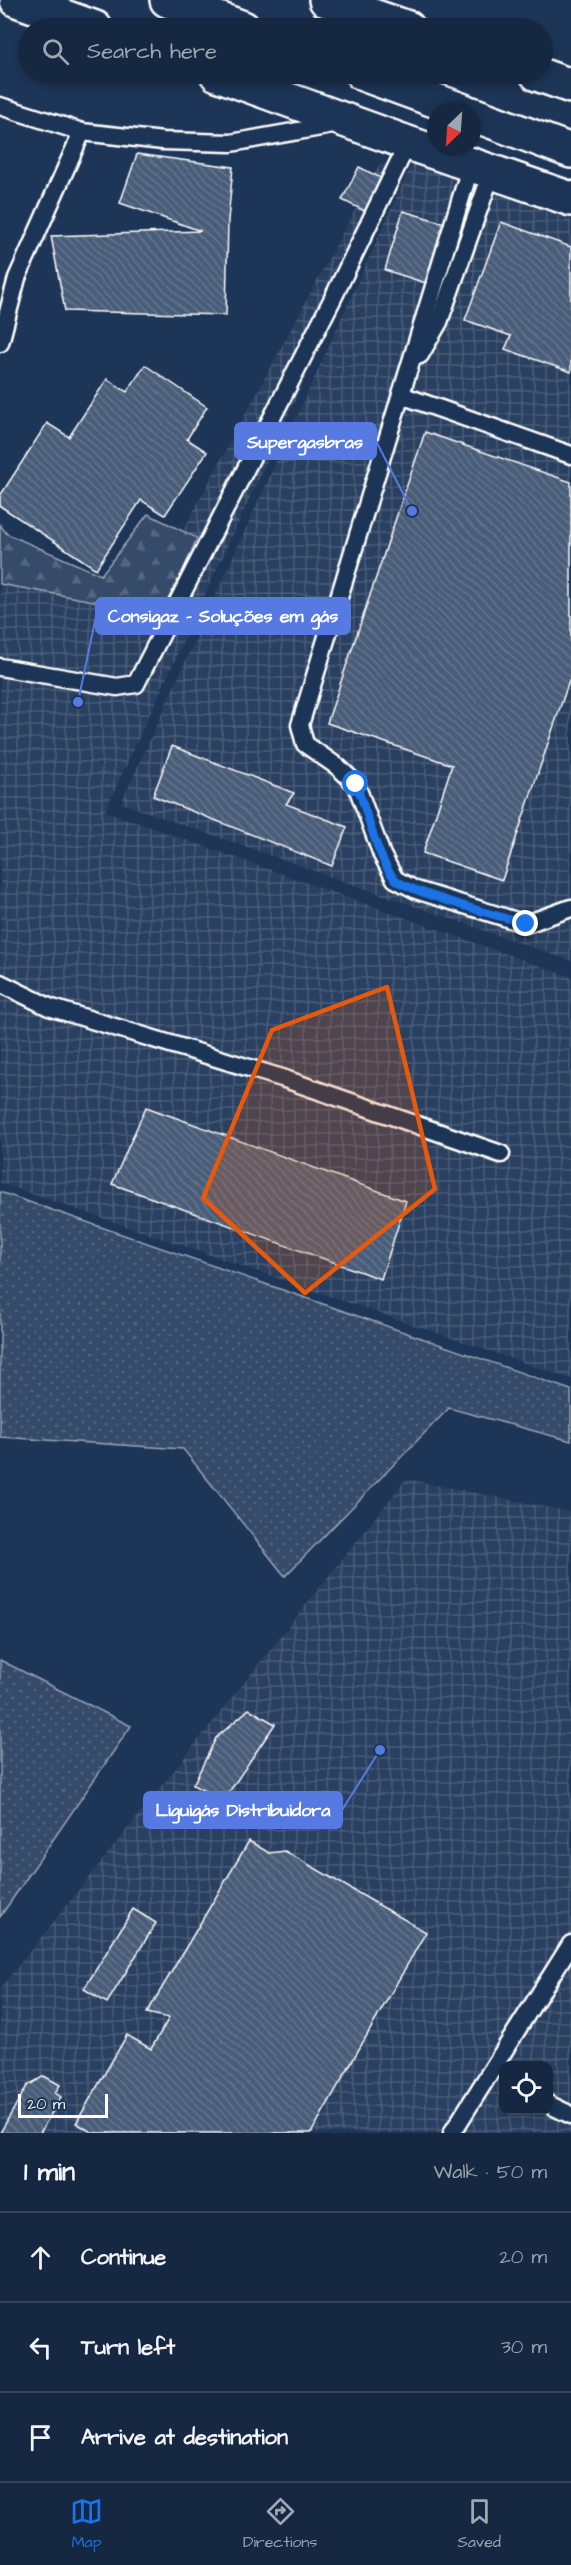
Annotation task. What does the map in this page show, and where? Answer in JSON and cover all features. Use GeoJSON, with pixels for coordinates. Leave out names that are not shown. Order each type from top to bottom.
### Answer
{"type":"FeatureCollection","features":[{"type":"Feature","properties":{"kind":"main road"},"geometry":{"type":"LineString","coordinates":[[17,0],[67,18]]}},
{"type":"Feature","properties":{"kind":"main road"},"geometry":{"type":"LineString","coordinates":[[167,0],[216,18]]}},
{"type":"Feature","properties":{"kind":"main road"},"geometry":{"type":"LineString","coordinates":[[326,0],[379,18]]}},
{"type":"Feature","properties":{"kind":"main road"},"geometry":{"type":"LineString","coordinates":[[553,74],[571,74]]}},
{"type":"Feature","properties":{"kind":"main road"},"geometry":{"type":"LineString","coordinates":[[553,80],[571,86]]}},
{"type":"Feature","properties":{"kind":"main road"},"geometry":{"type":"LineString","coordinates":[[245,84],[571,199]]}},
{"type":"Feature","properties":{"kind":"main road"},"geometry":{"type":"LineString","coordinates":[[390,84],[439,102]]}},
{"type":"Feature","properties":{"kind":"main road"},"geometry":{"type":"LineString","coordinates":[[481,117],[571,151]]}},
{"type":"Feature","properties":{"kind":"lane"},"geometry":{"type":"LineString","coordinates":[[0,106],[82,132],[163,141],[231,143],[350,122]]}},
{"type":"Feature","properties":{"kind":"lane"},"geometry":{"type":"LineString","coordinates":[[0,343],[17,278],[82,132]]}},
{"type":"Feature","properties":{"kind":"lane"},"geometry":{"type":"LineString","coordinates":[[0,667],[117,687],[136,684],[333,298],[408,143]]}},
{"type":"Feature","properties":{"kind":"lane"},"geometry":{"type":"LineString","coordinates":[[482,168],[401,395],[333,609],[300,725],[305,744],[338,767],[356,784],[382,855],[395,879],[416,890],[526,924],[571,908]]}},
{"type":"Feature","properties":{"kind":"lane"},"geometry":{"type":"LineString","coordinates":[[407,378],[439,322],[482,168]]}},
{"type":"Feature","properties":{"kind":"lane"},"geometry":{"type":"LineString","coordinates":[[401,395],[571,454]]}},
{"type":"Feature","properties":{"kind":"lane"},"geometry":{"type":"LineString","coordinates":[[0,983],[49,1007],[282,1078],[501,1154]]}},
{"type":"Feature","properties":{"kind":"lane"},"geometry":{"type":"LineString","coordinates":[[452,2133],[496,2077],[571,1944]]}},
{"type":"Feature","properties":{"kind":"lane"},"geometry":{"type":"LineString","coordinates":[[553,2106],[571,2115]]}},
{"type":"Feature","properties":{"kind":"highlighted area"},"geometry":{"type":"Polygon","coordinates":[[[387,987],[435,1189],[305,1293],[203,1198],[272,1030],[387,987]]]}},
{"type":"Feature","properties":{"kind":"shaded area"},"geometry":{"type":"Polygon","coordinates":[[[380,163],[403,167],[105,811],[571,977],[571,1379],[0,1183],[0,562],[150,592],[380,163]]]}},
{"type":"Feature","properties":{"kind":"shaded area"},"geometry":{"type":"Polygon","coordinates":[[[412,163],[571,220],[571,961],[121,803],[412,163]]]}},
{"type":"Feature","properties":{"kind":"shaded area"},"geometry":{"type":"Polygon","coordinates":[[[406,1479],[571,1512],[571,2133],[0,2133],[0,1989],[406,1479]]]}},
{"type":"Feature","properties":{"kind":"green space"},"geometry":{"type":"Polygon","coordinates":[[[148,514],[197,538],[165,614],[0,584],[0,525],[7,534],[101,575],[148,514]]]}},
{"type":"Feature","properties":{"kind":"green space"},"geometry":{"type":"Polygon","coordinates":[[[0,1192],[571,1390],[571,1441],[449,1408],[285,1576],[183,1449],[0,1437],[0,1192]]]}},
{"type":"Feature","properties":{"kind":"green space"},"geometry":{"type":"Polygon","coordinates":[[[0,1660],[131,1726],[0,1917],[0,1660]]]}},
{"type":"Feature","properties":{"kind":"building"},"geometry":{"type":"Polygon","coordinates":[[[137,154],[233,167],[228,220],[226,315],[65,311],[51,236],[201,231],[120,203],[137,154]]]}},
{"type":"Feature","properties":{"kind":"building"},"geometry":{"type":"Polygon","coordinates":[[[359,167],[387,181],[371,214],[342,200],[359,167]]]}},
{"type":"Feature","properties":{"kind":"building"},"geometry":{"type":"Polygon","coordinates":[[[403,211],[444,223],[448,228],[426,283],[385,270],[403,211]]]}},
{"type":"Feature","properties":{"kind":"building"},"geometry":{"type":"Polygon","coordinates":[[[501,222],[571,247],[571,372],[505,349],[511,336],[465,320],[501,222]]]}},
{"type":"Feature","properties":{"kind":"building"},"geometry":{"type":"Polygon","coordinates":[[[145,365],[207,407],[187,439],[207,452],[165,515],[141,500],[96,569],[0,506],[0,496],[47,423],[69,437],[107,379],[127,392],[145,365]]]}},
{"type":"Feature","properties":{"kind":"building"},"geometry":{"type":"Polygon","coordinates":[[[425,432],[571,482],[571,682],[569,681],[502,880],[423,853],[452,765],[327,723],[425,432]]]}},
{"type":"Feature","properties":{"kind":"building"},"geometry":{"type":"Polygon","coordinates":[[[172,746],[294,793],[286,804],[347,827],[332,866],[153,796],[172,746]]]}},
{"type":"Feature","properties":{"kind":"building"},"geometry":{"type":"Polygon","coordinates":[[[146,1107],[406,1201],[381,1279],[112,1184],[146,1107]]]}},
{"type":"Feature","properties":{"kind":"building"},"geometry":{"type":"Polygon","coordinates":[[[249,1709],[275,1724],[223,1801],[193,1785],[216,1738],[249,1709]]]}},
{"type":"Feature","properties":{"kind":"building"},"geometry":{"type":"Polygon","coordinates":[[[249,1841],[269,1853],[285,1851],[426,1932],[311,2133],[93,2133],[76,2123],[127,2035],[151,2049],[169,2018],[147,2013],[249,1841]]]}},
{"type":"Feature","properties":{"kind":"building"},"geometry":{"type":"Polygon","coordinates":[[[133,1909],[156,1923],[107,2003],[84,1989],[133,1909]]]}},
{"type":"Feature","properties":{"kind":"building"},"geometry":{"type":"Polygon","coordinates":[[[44,2076],[60,2085],[55,2093],[61,2097],[40,2133],[0,2133],[27,2086],[44,2076]]]}},
{"type":"Feature","properties":{"kind":"place","name":"Supergasbras"},"geometry":{"type":"Point","coordinates":[412,511]}},
{"type":"Feature","properties":{"kind":"place","name":"Consigaz - Soluções em gás"},"geometry":{"type":"Point","coordinates":[78,702]}},
{"type":"Feature","properties":{"kind":"place","name":"Liguigás Distribuidora"},"geometry":{"type":"Point","coordinates":[380,1750]}},
{"type":"Feature","properties":{"kind":"route"},"geometry":{"type":"LineString","coordinates":[[356,784],[382,855],[395,879],[416,890],[526,924]]}}]}
